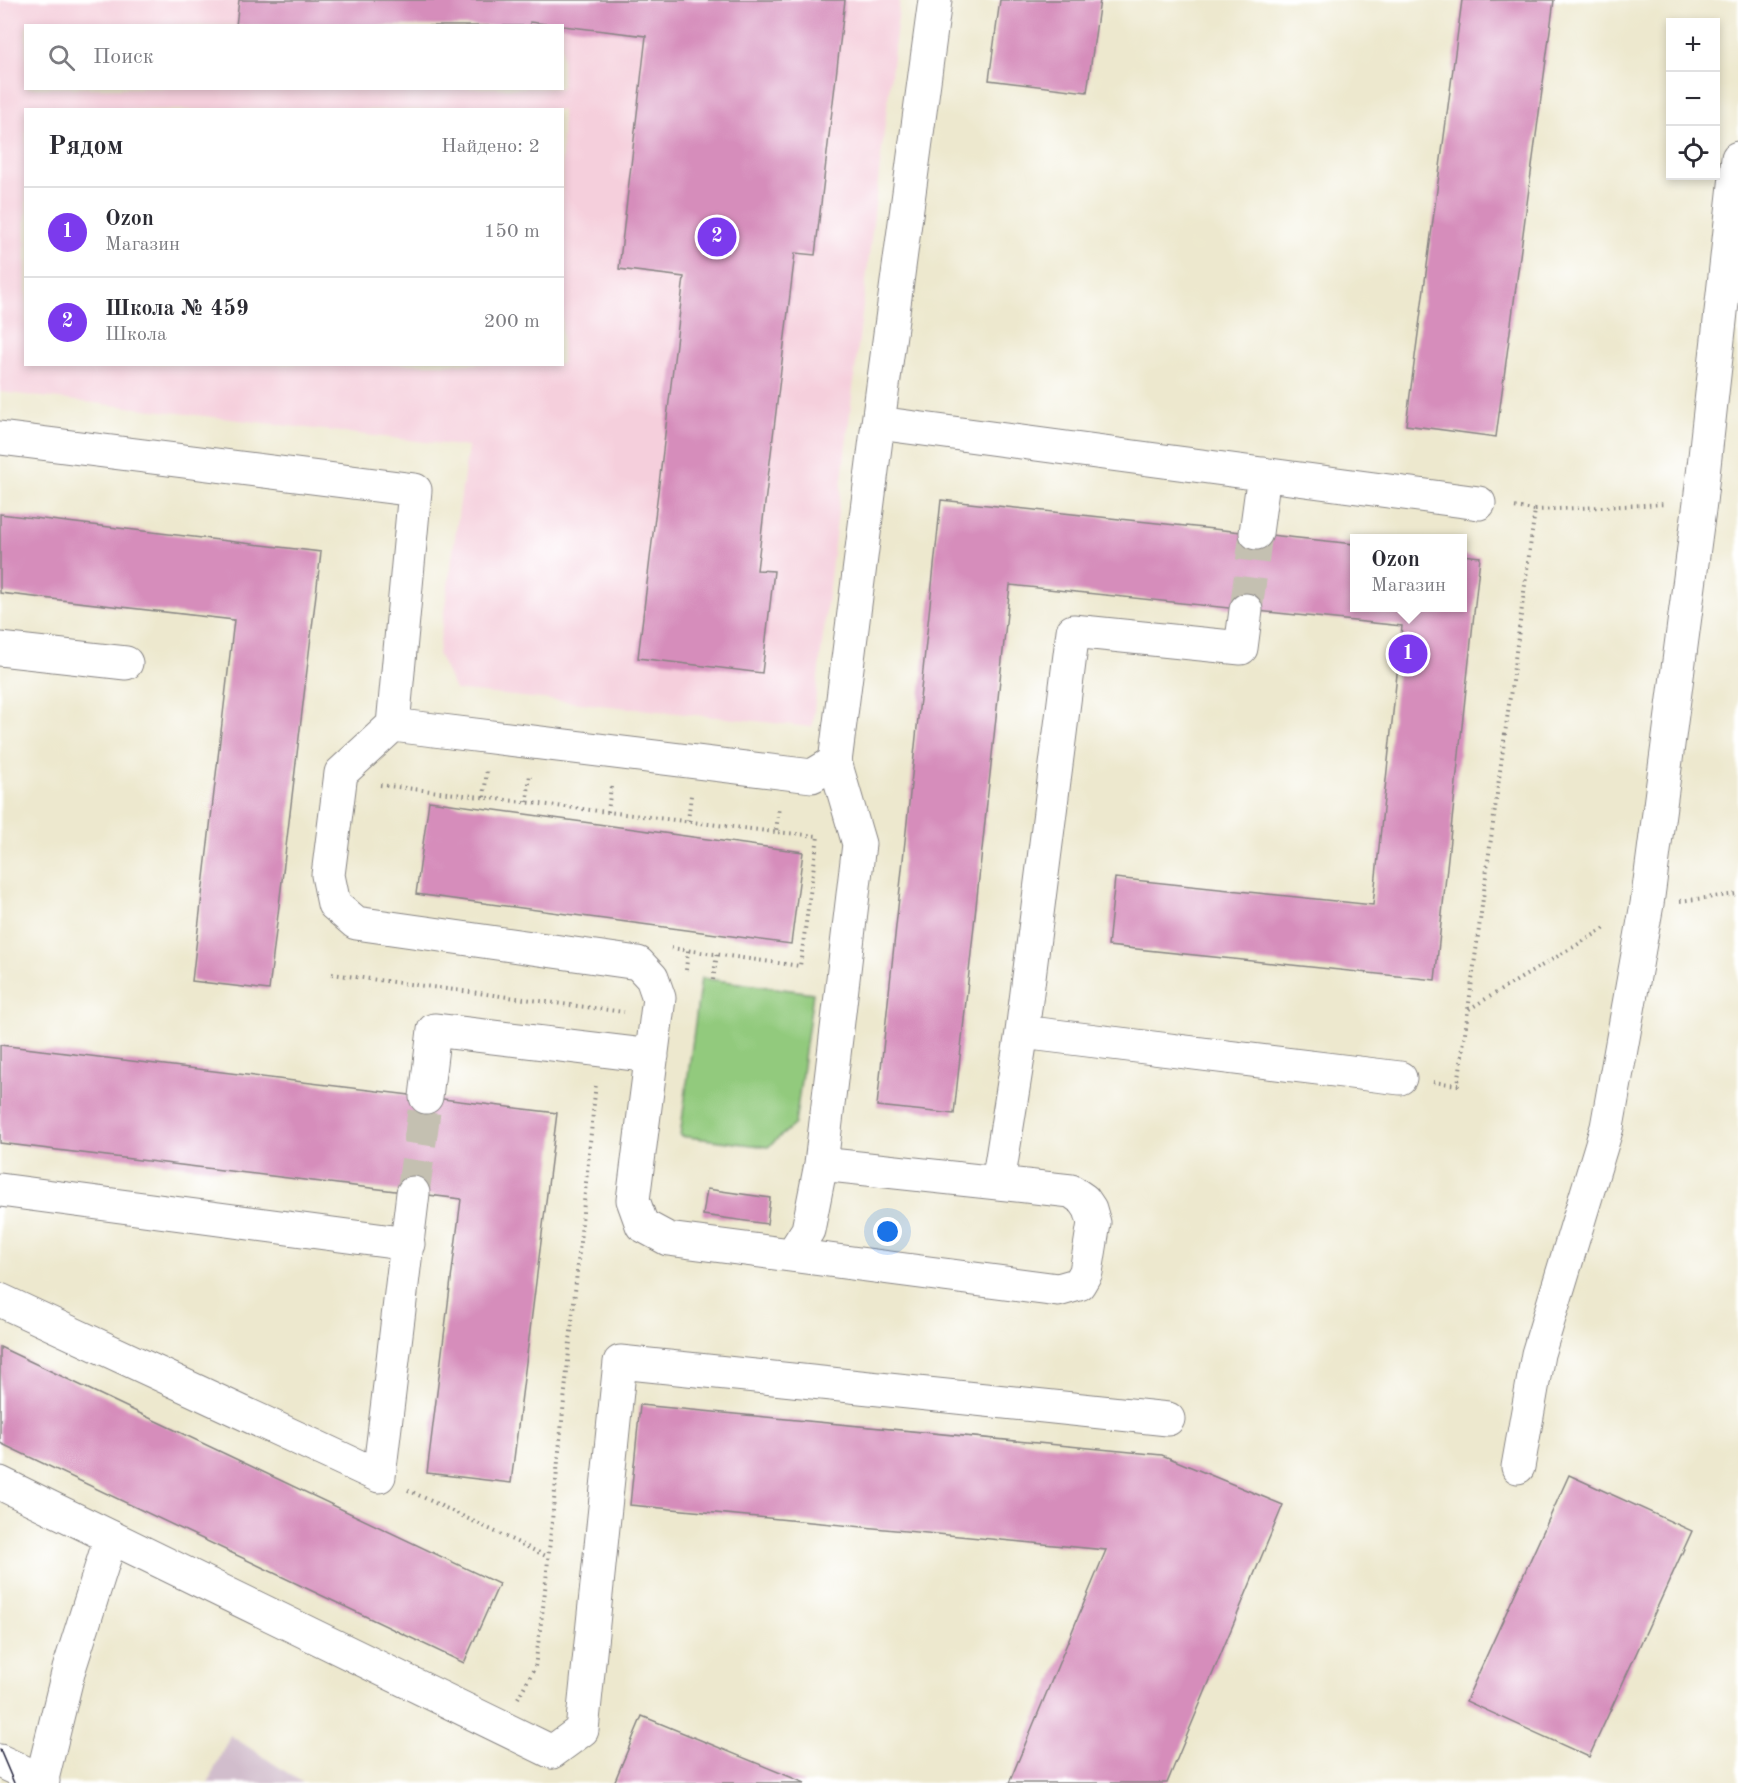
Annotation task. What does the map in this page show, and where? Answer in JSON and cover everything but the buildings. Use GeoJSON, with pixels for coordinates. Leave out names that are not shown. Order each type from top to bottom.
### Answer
{"type":"FeatureCollection","features":[{"type":"Feature","properties":{"kind":"street"},"geometry":{"type":"LineString","coordinates":[[792,1255],[808,1230],[821,1164],[859,844],[835,762],[935,0]]}},
{"type":"Feature","properties":{"kind":"street"},"geometry":{"type":"LineString","coordinates":[[1518,1467],[1538,1354],[1607,1127],[1647,904],[1700,502],[1738,158]]}},
{"type":"Feature","properties":{"kind":"street"},"geometry":{"type":"LineString","coordinates":[[878,423],[1479,503]]}},
{"type":"Feature","properties":{"kind":"street"},"geometry":{"type":"LineString","coordinates":[[0,438],[415,490],[393,725],[341,773],[328,875],[334,904],[356,923],[638,963],[652,978],[659,998],[633,1200],[642,1225],[668,1239],[1058,1290],[1079,1284],[1086,1272],[1094,1223],[1090,1209],[1084,1200],[1071,1191],[821,1164]]}},
{"type":"Feature","properties":{"kind":"street"},"geometry":{"type":"LineString","coordinates":[[1256,533],[1264,474]]}},
{"type":"Feature","properties":{"kind":"street"},"geometry":{"type":"LineString","coordinates":[[998,1183],[1022,1032],[1073,631],[1241,648],[1246,610]]}},
{"type":"Feature","properties":{"kind":"street"},"geometry":{"type":"LineString","coordinates":[[0,649],[126,663]]}},
{"type":"Feature","properties":{"kind":"street"},"geometry":{"type":"LineString","coordinates":[[393,725],[812,776],[835,762]]}},
{"type":"Feature","properties":{"kind":"street"},"geometry":{"type":"LineString","coordinates":[[426,1096],[434,1030],[652,1056]]}},
{"type":"Feature","properties":{"kind":"street"},"geometry":{"type":"LineString","coordinates":[[1022,1032],[1400,1078]]}},
{"type":"Feature","properties":{"kind":"street"},"geometry":{"type":"LineString","coordinates":[[0,1190],[408,1244]]}},
{"type":"Feature","properties":{"kind":"street"},"geometry":{"type":"LineString","coordinates":[[0,1300],[379,1476],[413,1193]]}},
{"type":"Feature","properties":{"kind":"street"},"geometry":{"type":"LineString","coordinates":[[0,1483],[552,1752],[582,1730],[620,1362],[1168,1419]]}},
{"type":"Feature","properties":{"kind":"street"},"geometry":{"type":"LineString","coordinates":[[0,1761],[42,1782],[69,1669],[111,1537]]}},
{"type":"Feature","properties":{"kind":"path"},"geometry":{"type":"LineString","coordinates":[[1479,503],[1535,510],[1700,502]]}},
{"type":"Feature","properties":{"kind":"path"},"geometry":{"type":"LineString","coordinates":[[1400,1078],[1458,1085],[1535,510]]}},
{"type":"Feature","properties":{"kind":"path"},"geometry":{"type":"LineString","coordinates":[[484,797],[488,759]]}},
{"type":"Feature","properties":{"kind":"path"},"geometry":{"type":"LineString","coordinates":[[527,802],[531,764]]}},
{"type":"Feature","properties":{"kind":"path"},"geometry":{"type":"LineString","coordinates":[[776,831],[783,772]]}},
{"type":"Feature","properties":{"kind":"path"},"geometry":{"type":"LineString","coordinates":[[608,812],[612,783]]}},
{"type":"Feature","properties":{"kind":"path"},"geometry":{"type":"LineString","coordinates":[[374,784],[776,831],[818,837],[828,842]]}},
{"type":"Feature","properties":{"kind":"path"},"geometry":{"type":"LineString","coordinates":[[688,821],[691,792]]}},
{"type":"Feature","properties":{"kind":"path"},"geometry":{"type":"LineString","coordinates":[[665,947],[800,966],[818,837]]}},
{"type":"Feature","properties":{"kind":"path"},"geometry":{"type":"LineString","coordinates":[[1469,1010],[1647,904],[1738,894]]}},
{"type":"Feature","properties":{"kind":"path"},"geometry":{"type":"LineString","coordinates":[[686,972],[688,950]]}},
{"type":"Feature","properties":{"kind":"path"},"geometry":{"type":"LineString","coordinates":[[713,980],[717,954]]}},
{"type":"Feature","properties":{"kind":"path"},"geometry":{"type":"LineString","coordinates":[[332,974],[630,1013]]}},
{"type":"Feature","properties":{"kind":"path"},"geometry":{"type":"LineString","coordinates":[[501,1728],[535,1667],[544,1600],[599,1050]]}},
{"type":"Feature","properties":{"kind":"path"},"geometry":{"type":"LineString","coordinates":[[379,1476],[548,1557]]}},
{"type":"Feature","properties":{"kind":"shaded area"},"geometry":{"type":"Polygon","coordinates":[[[0,0],[900,0],[812,727],[455,690],[438,654],[468,447],[0,392],[0,0]]]}},
{"type":"Feature","properties":{"kind":"shaded area"},"geometry":{"type":"Polygon","coordinates":[[[230,1735],[303,1783],[208,1783],[230,1735]]]}},
{"type":"Feature","properties":{"kind":"green space"},"geometry":{"type":"Polygon","coordinates":[[[701,978],[813,993],[795,1124],[768,1147],[680,1136],[701,978]]]}},
{"type":"Feature","properties":{"kind":"tunnel"},"geometry":{"type":"LineString","coordinates":[[1246,610],[1256,533]]}},
{"type":"Feature","properties":{"kind":"tunnel"},"geometry":{"type":"LineString","coordinates":[[413,1193],[426,1097]]}},
{"type":"Feature","properties":{"kind":"tram line"},"geometry":{"type":"LineString","coordinates":[[0,1750],[14,1783]]}},
{"type":"Feature","properties":{"kind":"place","name":"Школа № 459"},"geometry":{"type":"Point","coordinates":[717,237]}},
{"type":"Feature","properties":{"kind":"place","name":"Ozon"},"geometry":{"type":"Point","coordinates":[1408,654]}}]}
